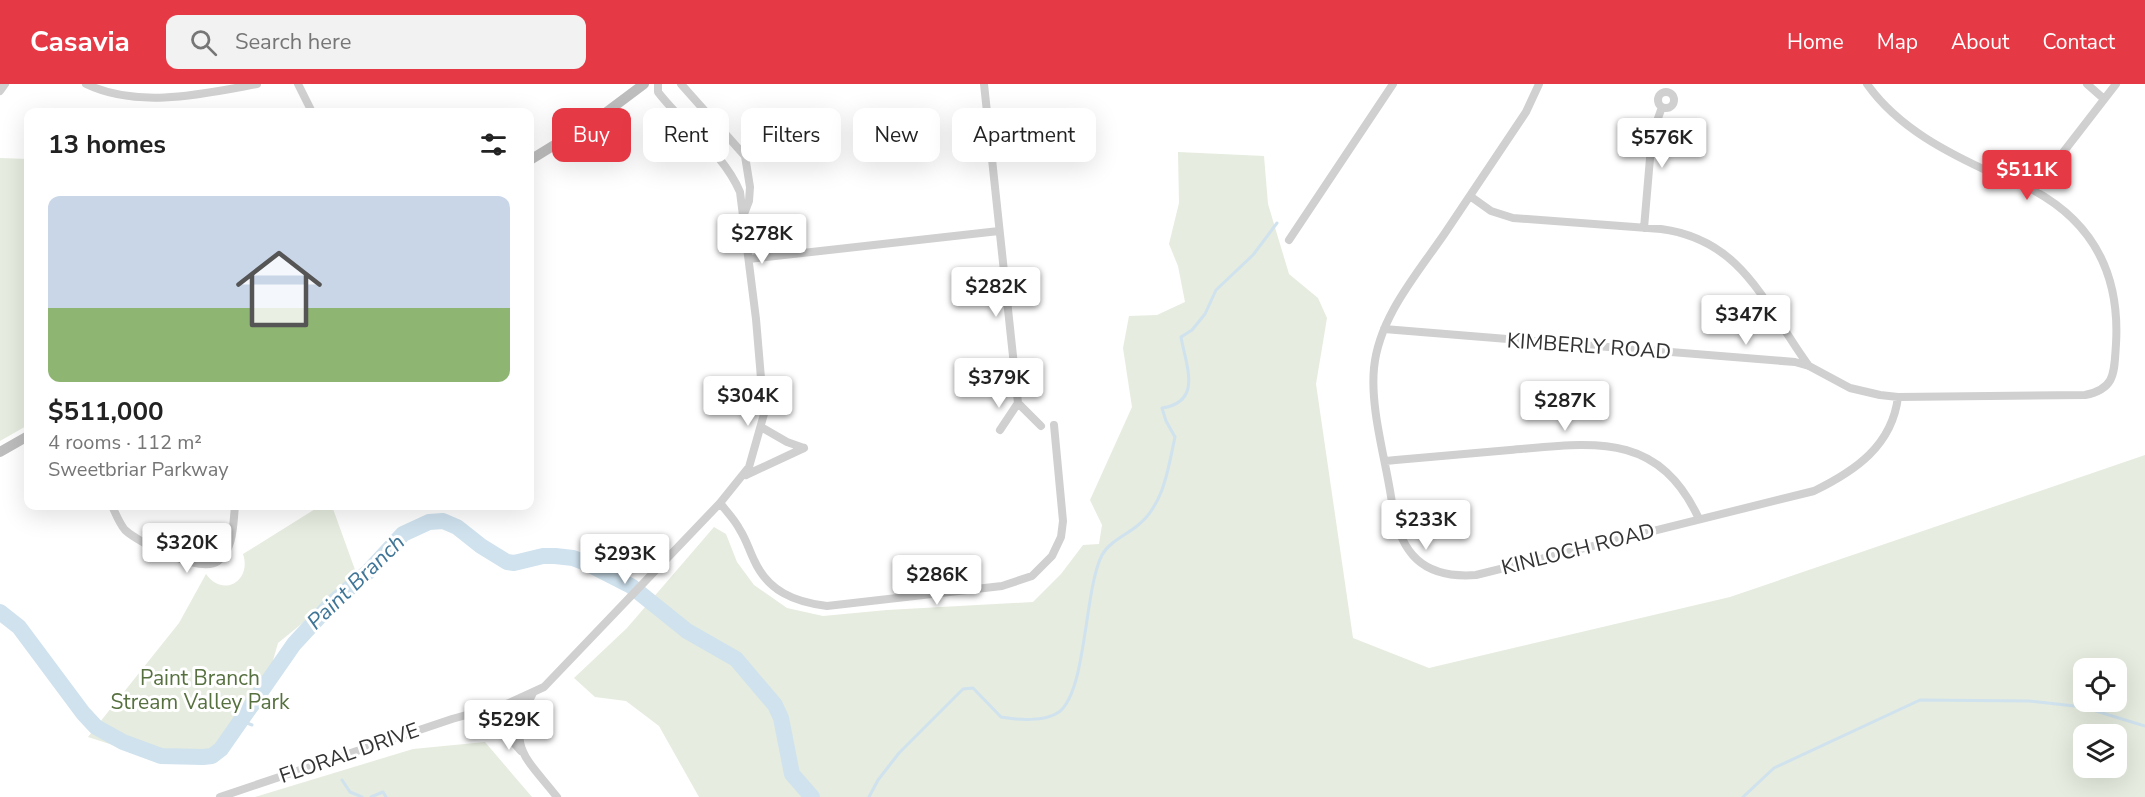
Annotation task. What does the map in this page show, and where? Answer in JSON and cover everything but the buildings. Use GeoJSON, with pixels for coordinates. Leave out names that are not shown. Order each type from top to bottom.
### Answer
{"type":"FeatureCollection","features":[{"type":"Feature","properties":{"kind":"main road"},"geometry":{"type":"LineString","coordinates":[[534,157],[600,117],[644,84]]}},
{"type":"Feature","properties":{"kind":"main road"},"geometry":{"type":"LineString","coordinates":[[0,452],[24,438]]}},
{"type":"Feature","properties":{"kind":"street"},"geometry":{"type":"LineString","coordinates":[[0,92],[5,84]]}},
{"type":"Feature","properties":{"kind":"street"},"geometry":{"type":"LineString","coordinates":[[86,84],[112,93],[145,98],[216,91],[257,84]]}},
{"type":"Feature","properties":{"kind":"street"},"geometry":{"type":"LineString","coordinates":[[298,84],[310,108]]}},
{"type":"Feature","properties":{"kind":"street","name":"FLORAL DRIVE"},"geometry":{"type":"LineString","coordinates":[[220,797],[533,693],[556,677],[720,503],[749,467],[764,414],[740,192],[735,180],[712,150],[658,92],[658,84]]}},
{"type":"Feature","properties":{"kind":"street","name":"FLORAL DRIVE"},"geometry":{"type":"LineString","coordinates":[[681,84],[745,156],[750,187],[749,201],[743,215]]}},
{"type":"Feature","properties":{"kind":"street"},"geometry":{"type":"LineString","coordinates":[[984,84],[1018,402],[1041,426]]}},
{"type":"Feature","properties":{"kind":"street"},"geometry":{"type":"LineString","coordinates":[[1289,240],[1393,84]]}},
{"type":"Feature","properties":{"kind":"street","name":"KINLOCH ROAD"},"geometry":{"type":"LineString","coordinates":[[1539,84],[1526,112],[1405,291],[1384,329],[1376,356],[1374,380],[1376,407],[1395,519],[1401,540],[1419,562],[1443,574],[1458,577],[1476,575],[1814,491],[1853,471],[1884,438],[1893,420],[1898,397]]}},
{"type":"Feature","properties":{"kind":"street"},"geometry":{"type":"LineString","coordinates":[[1867,84],[1898,117],[1922,136],[1996,175],[2034,190],[2116,84]]}},
{"type":"Feature","properties":{"kind":"street"},"geometry":{"type":"LineString","coordinates":[[2087,84],[2104,99]]}},
{"type":"Feature","properties":{"kind":"street"},"geometry":{"type":"LineString","coordinates":[[1644,228],[1652,135],[1662,107]]}},
{"type":"Feature","properties":{"kind":"street","name":"KIMBERLY ROAD"},"geometry":{"type":"LineString","coordinates":[[1384,329],[1794,362],[1809,366],[1850,388],[1898,397],[2085,395],[2102,391],[2108,385],[2114,364],[2116,323],[2113,291],[2106,266],[2085,232],[2034,190]]}},
{"type":"Feature","properties":{"kind":"street"},"geometry":{"type":"LineString","coordinates":[[1470,196],[1491,211],[1513,218],[1678,231],[1695,237],[1726,254],[1750,279],[1809,366]]}},
{"type":"Feature","properties":{"kind":"street"},"geometry":{"type":"LineString","coordinates":[[749,259],[999,231]]}},
{"type":"Feature","properties":{"kind":"street"},"geometry":{"type":"LineString","coordinates":[[1000,430],[1018,402]]}},
{"type":"Feature","properties":{"kind":"street"},"geometry":{"type":"LineString","coordinates":[[720,503],[740,530],[755,563],[768,582],[781,593],[799,601],[826,606],[1002,586],[1032,576],[1052,556],[1061,537],[1063,521],[1054,425]]}},
{"type":"Feature","properties":{"kind":"street"},"geometry":{"type":"LineString","coordinates":[[743,476],[804,448],[761,428]]}},
{"type":"Feature","properties":{"kind":"street"},"geometry":{"type":"LineString","coordinates":[[1386,461],[1571,445],[1613,447],[1638,453],[1664,469],[1681,486],[1699,519]]}},
{"type":"Feature","properties":{"kind":"street"},"geometry":{"type":"LineString","coordinates":[[114,510],[125,529],[150,547],[194,563],[209,565],[221,559],[227,549],[233,530],[235,510]]}},
{"type":"Feature","properties":{"kind":"street"},"geometry":{"type":"LineString","coordinates":[[522,752],[518,734],[519,724],[533,693]]}},
{"type":"Feature","properties":{"kind":"street"},"geometry":{"type":"LineString","coordinates":[[477,712],[496,723],[557,797]]}},
{"type":"Feature","properties":{"kind":"green space"},"geometry":{"type":"Polygon","coordinates":[[[1178,152],[1264,156],[1268,204],[1289,274],[1318,298],[1327,318],[1316,384],[1353,638],[1429,668],[1730,597],[2145,455],[2145,797],[699,797],[659,726],[626,701],[595,697],[574,678],[627,628],[714,527],[726,534],[737,562],[754,585],[787,608],[823,616],[1033,602],[1061,574],[1083,545],[1099,544],[1102,525],[1090,500],[1132,407],[1123,348],[1129,316],[1157,315],[1185,302],[1178,266],[1169,244],[1179,203],[1178,152]]]}},
{"type":"Feature","properties":{"kind":"green space"},"geometry":{"type":"Polygon","coordinates":[[[0,158],[24,159],[24,427],[0,441],[0,158]]]}},
{"type":"Feature","properties":{"kind":"green space","name":"Paint Branch Stream Valley Park"},"geometry":{"type":"Polygon","coordinates":[[[314,510],[333,510],[358,578],[278,643],[259,709],[229,746],[159,760],[88,737],[179,623],[206,574],[220,585],[234,583],[240,579],[243,572],[245,564],[243,554],[314,510]]]}},
{"type":"Feature","properties":{"kind":"green space"},"geometry":{"type":"Polygon","coordinates":[[[485,742],[532,797],[255,797],[413,749],[485,742]]]}},
{"type":"Feature","properties":{"kind":"waterway"},"geometry":{"type":"LineString","coordinates":[[869,797],[878,780],[899,753],[963,689],[973,688],[1001,717],[1015,719],[1039,719],[1053,715],[1059,712],[1068,700],[1080,662],[1096,571],[1102,555],[1113,542],[1146,517],[1164,486],[1175,437],[1162,408],[1175,404],[1183,398],[1189,381],[1181,337],[1192,330],[1205,314],[1216,290],[1253,255],[1277,223]]}},
{"type":"Feature","properties":{"kind":"waterway","name":"Paint Branch"},"geometry":{"type":"LineString","coordinates":[[0,612],[19,627],[96,727],[123,742],[161,756],[212,756],[221,749],[294,644],[331,604],[368,572],[403,534],[429,522],[443,521],[457,527],[481,546],[507,562],[514,563],[543,556],[555,556],[573,558],[586,563],[631,586],[687,631],[736,659],[775,705],[781,718],[792,774],[812,797]]}},
{"type":"Feature","properties":{"kind":"waterway"},"geometry":{"type":"LineString","coordinates":[[1743,797],[1774,768],[1920,700],[2029,701],[2083,707],[2145,726]]}},
{"type":"Feature","properties":{"kind":"waterway"},"geometry":{"type":"LineString","coordinates":[[242,721],[252,725]]}},
{"type":"Feature","properties":{"kind":"waterway"},"geometry":{"type":"LineString","coordinates":[[342,780],[350,792],[362,797]]}},
{"type":"Feature","properties":{"kind":"waterway"},"geometry":{"type":"LineString","coordinates":[[371,797],[383,792],[386,797]]}}]}
